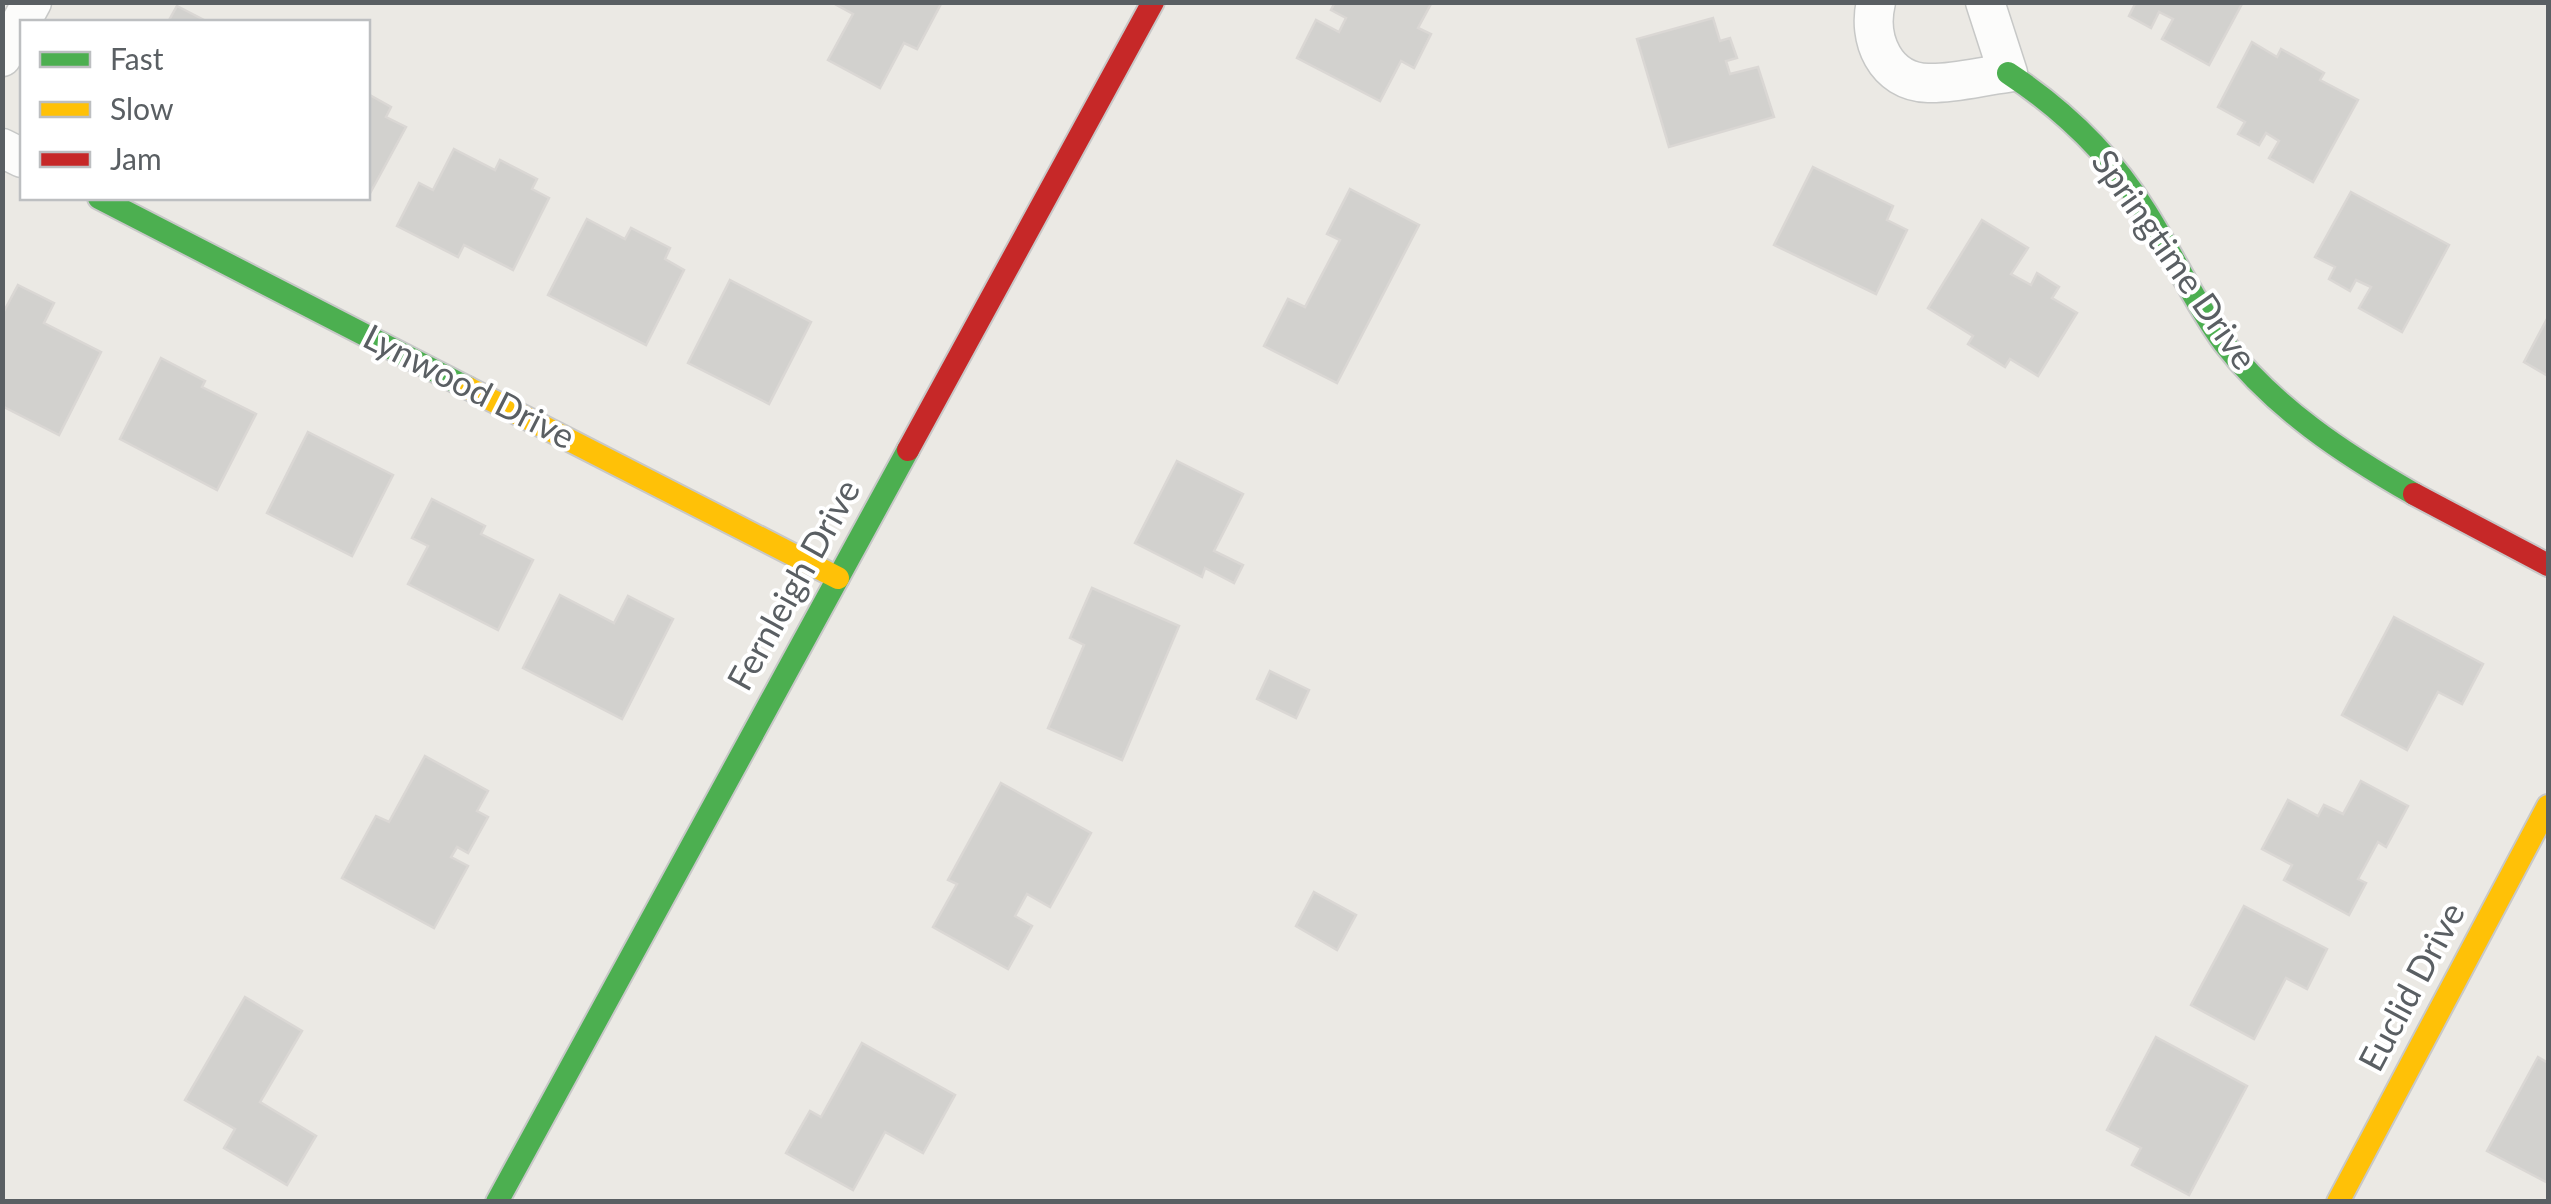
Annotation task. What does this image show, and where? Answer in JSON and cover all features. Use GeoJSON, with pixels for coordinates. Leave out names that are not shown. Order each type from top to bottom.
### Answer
{"type":"FeatureCollection","features":[{"type":"Feature","properties":{"kind":"street","name":"Fernleigh Drive"},"geometry":{"type":"LineString","coordinates":[[497,1202],[1153,2]]}},
{"type":"Feature","properties":{"kind":"street"},"geometry":{"type":"LineString","coordinates":[[1876,2],[1872,26],[1876,47],[1887,64],[1925,84],[2008,73],[1984,2]]}},
{"type":"Feature","properties":{"kind":"street"},"geometry":{"type":"LineString","coordinates":[[2,57],[20,24]]}},
{"type":"Feature","properties":{"kind":"street","name":"Springtime Drive"},"geometry":{"type":"LineString","coordinates":[[2008,73],[2040,93],[2089,137],[2132,190],[2203,311],[2271,396],[2343,453],[2548,565]]}},
{"type":"Feature","properties":{"kind":"street","name":"Lynwood Drive"},"geometry":{"type":"LineString","coordinates":[[103,200],[838,578]]}},
{"type":"Feature","properties":{"kind":"street","name":"Euclid Drive"},"geometry":{"type":"LineString","coordinates":[[2338,1202],[2548,806]]}},
{"type":"Feature","properties":{"kind":"building"},"geometry":{"type":"Polygon","coordinates":[[[831,2],[942,2],[917,49],[904,43],[880,88],[828,60],[853,14],[831,2]]]}},
{"type":"Feature","properties":{"kind":"building"},"geometry":{"type":"Polygon","coordinates":[[[1335,2],[1432,2],[1418,28],[1431,34],[1414,68],[1401,61],[1380,101],[1297,58],[1316,20],[1339,32],[1346,18],[1331,10],[1335,2]]]}},
{"type":"Feature","properties":{"kind":"building"},"geometry":{"type":"Polygon","coordinates":[[[2136,2],[2243,2],[2209,65],[2162,39],[2173,19],[2159,12],[2151,28],[2129,16],[2136,2]]]}},
{"type":"Feature","properties":{"kind":"building"},"geometry":{"type":"Polygon","coordinates":[[[177,6],[204,20],[169,20],[177,6]]]}},
{"type":"Feature","properties":{"kind":"building"},"geometry":{"type":"Polygon","coordinates":[[[1713,18],[1720,41],[1730,38],[1737,58],[1726,61],[1730,74],[1758,67],[1774,117],[1669,147],[1637,39],[1713,18]]]}},
{"type":"Feature","properties":{"kind":"building"},"geometry":{"type":"Polygon","coordinates":[[[2252,42],[2277,57],[2281,49],[2324,73],[2320,80],[2358,100],[2313,182],[2269,158],[2279,141],[2266,133],[2259,145],[2238,134],[2245,122],[2218,107],[2252,42]]]}},
{"type":"Feature","properties":{"kind":"building"},"geometry":{"type":"Polygon","coordinates":[[[370,95],[391,107],[386,117],[406,127],[370,193],[370,95]]]}},
{"type":"Feature","properties":{"kind":"building"},"geometry":{"type":"Polygon","coordinates":[[[454,149],[495,170],[500,160],[537,179],[532,189],[549,198],[513,270],[464,245],[458,257],[397,226],[419,183],[433,190],[454,149]]]}},
{"type":"Feature","properties":{"kind":"building"},"geometry":{"type":"Polygon","coordinates":[[[1813,167],[1893,206],[1887,220],[1907,230],[1876,294],[1774,245],[1813,167]]]}},
{"type":"Feature","properties":{"kind":"building"},"geometry":{"type":"Polygon","coordinates":[[[1350,189],[1419,225],[1337,383],[1264,346],[1288,299],[1305,307],[1340,240],[1327,234],[1350,189]]]}},
{"type":"Feature","properties":{"kind":"building"},"geometry":{"type":"Polygon","coordinates":[[[2351,192],[2449,245],[2402,332],[2359,308],[2371,287],[2356,280],[2350,291],[2329,279],[2335,267],[2315,257],[2351,192]]]}},
{"type":"Feature","properties":{"kind":"building"},"geometry":{"type":"Polygon","coordinates":[[[587,219],[625,239],[631,228],[670,248],[665,259],[684,270],[646,345],[548,295],[587,219]]]}},
{"type":"Feature","properties":{"kind":"building"},"geometry":{"type":"Polygon","coordinates":[[[1982,220],[2028,248],[2011,274],[2031,285],[2037,273],[2059,287],[2052,298],[2077,313],[2038,376],[2010,359],[2005,367],[1968,344],[1973,336],[1928,308],[1982,220]]]}},
{"type":"Feature","properties":{"kind":"building"},"geometry":{"type":"Polygon","coordinates":[[[730,280],[811,322],[769,404],[688,363],[730,280]]]}},
{"type":"Feature","properties":{"kind":"building"},"geometry":{"type":"Polygon","coordinates":[[[18,285],[54,303],[44,323],[101,352],[59,435],[2,406],[2,315],[18,285]]]}},
{"type":"Feature","properties":{"kind":"building"},"geometry":{"type":"Polygon","coordinates":[[[2548,317],[2548,376],[2524,362],[2548,317]]]}},
{"type":"Feature","properties":{"kind":"building"},"geometry":{"type":"Polygon","coordinates":[[[161,358],[205,381],[202,387],[256,414],[217,490],[120,439],[161,358]]]}},
{"type":"Feature","properties":{"kind":"building"},"geometry":{"type":"Polygon","coordinates":[[[308,432],[393,475],[352,556],[267,513],[308,432]]]}},
{"type":"Feature","properties":{"kind":"building"},"geometry":{"type":"Polygon","coordinates":[[[1177,461],[1243,494],[1214,551],[1243,565],[1234,583],[1205,568],[1202,577],[1135,543],[1177,461]]]}},
{"type":"Feature","properties":{"kind":"building"},"geometry":{"type":"Polygon","coordinates":[[[432,499],[485,526],[481,534],[533,560],[498,630],[408,584],[428,546],[412,538],[432,499]]]}},
{"type":"Feature","properties":{"kind":"building"},"geometry":{"type":"Polygon","coordinates":[[[1092,588],[1179,626],[1122,760],[1048,728],[1084,645],[1070,638],[1092,588]]]}},
{"type":"Feature","properties":{"kind":"building"},"geometry":{"type":"Polygon","coordinates":[[[560,595],[614,623],[628,596],[673,619],[622,719],[523,668],[560,595]]]}},
{"type":"Feature","properties":{"kind":"building"},"geometry":{"type":"Polygon","coordinates":[[[2394,617],[2483,664],[2462,704],[2438,692],[2407,750],[2342,715],[2394,617]]]}},
{"type":"Feature","properties":{"kind":"building"},"geometry":{"type":"Polygon","coordinates":[[[1270,671],[1309,690],[1296,718],[1257,699],[1270,671]]]}},
{"type":"Feature","properties":{"kind":"building"},"geometry":{"type":"Polygon","coordinates":[[[425,756],[488,791],[477,811],[488,817],[468,853],[457,847],[451,857],[468,866],[434,928],[342,878],[376,816],[389,822],[425,756]]]}},
{"type":"Feature","properties":{"kind":"building"},"geometry":{"type":"Polygon","coordinates":[[[2361,781],[2408,806],[2386,847],[2378,842],[2358,879],[2366,883],[2349,915],[2284,880],[2292,865],[2262,849],[2288,800],[2318,816],[2324,805],[2343,814],[2361,781]]]}},
{"type":"Feature","properties":{"kind":"building"},"geometry":{"type":"Polygon","coordinates":[[[1001,783],[1091,833],[1050,907],[1027,894],[1015,916],[1032,926],[1008,969],[933,927],[957,884],[948,880],[1001,783]]]}},
{"type":"Feature","properties":{"kind":"building"},"geometry":{"type":"Polygon","coordinates":[[[1314,892],[1356,915],[1337,950],[1296,926],[1314,892]]]}},
{"type":"Feature","properties":{"kind":"building"},"geometry":{"type":"Polygon","coordinates":[[[2244,906],[2327,949],[2307,989],[2286,978],[2254,1039],[2191,1005],[2244,906]]]}},
{"type":"Feature","properties":{"kind":"building"},"geometry":{"type":"Polygon","coordinates":[[[245,997],[302,1031],[260,1102],[316,1136],[287,1185],[224,1148],[235,1129],[185,1100],[245,997]]]}},
{"type":"Feature","properties":{"kind":"building"},"geometry":{"type":"Polygon","coordinates":[[[2156,1037],[2247,1086],[2189,1195],[2132,1165],[2141,1148],[2107,1130],[2156,1037]]]}},
{"type":"Feature","properties":{"kind":"building"},"geometry":{"type":"Polygon","coordinates":[[[862,1043],[955,1095],[923,1153],[885,1132],[853,1190],[786,1153],[810,1111],[821,1117],[862,1043]]]}},
{"type":"Feature","properties":{"kind":"building"},"geometry":{"type":"Polygon","coordinates":[[[2538,1057],[2548,1063],[2548,1183],[2487,1151],[2538,1057]]]}},
{"type":"Feature","properties":{"kind":"traffic: fast"},"geometry":{"type":"LineString","coordinates":[[2008,73],[2067,118],[2118,171],[2213,327],[2244,367],[2312,428],[2414,494]]}},
{"type":"Feature","properties":{"kind":"traffic: fast"},"geometry":{"type":"LineString","coordinates":[[103,200],[468,388]]}},
{"type":"Feature","properties":{"kind":"traffic: fast"},"geometry":{"type":"LineString","coordinates":[[497,1202],[908,450]]}},
{"type":"Feature","properties":{"kind":"traffic: slow"},"geometry":{"type":"LineString","coordinates":[[468,388],[838,578]]}},
{"type":"Feature","properties":{"kind":"traffic: slow"},"geometry":{"type":"LineString","coordinates":[[2338,1202],[2548,806]]}},
{"type":"Feature","properties":{"kind":"traffic: jam"},"geometry":{"type":"LineString","coordinates":[[908,450],[1153,2]]}},
{"type":"Feature","properties":{"kind":"traffic: jam"},"geometry":{"type":"LineString","coordinates":[[2414,494],[2548,565]]}}]}
